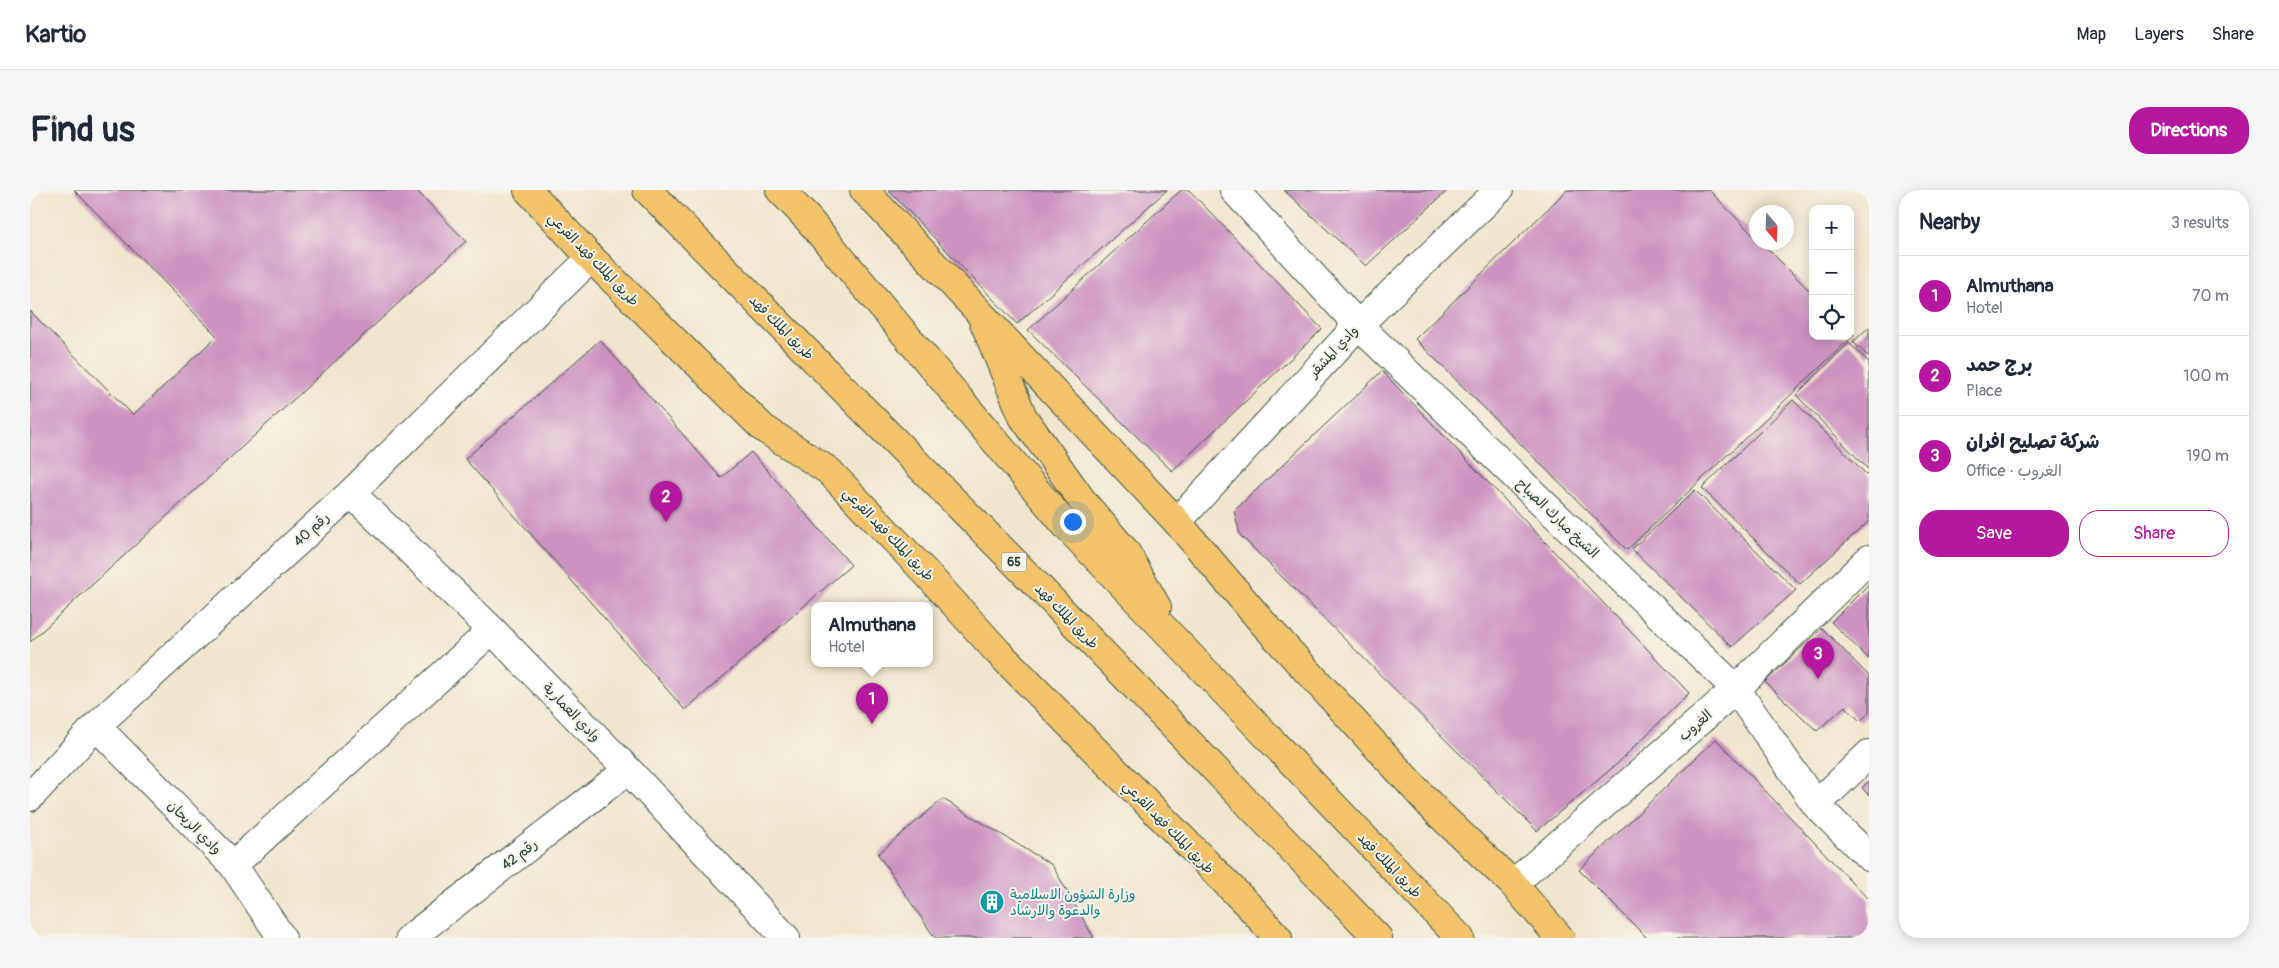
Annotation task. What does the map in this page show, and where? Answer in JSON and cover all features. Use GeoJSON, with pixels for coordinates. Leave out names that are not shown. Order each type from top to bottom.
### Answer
{"type":"FeatureCollection","features":[{"type":"Feature","properties":{"kind":"main road","name":"طريق الملك فهد الفرعي"},"geometry":{"type":"LineString","coordinates":[[528,190],[591,258],[763,428],[829,471],[998,652],[1252,909],[1278,938]]}},
{"type":"Feature","properties":{"kind":"main road","name":"طريق الملك فهد"},"geometry":{"type":"LineString","coordinates":[[647,190],[1037,585],[1378,938]]}},
{"type":"Feature","properties":{"kind":"main road","name":"طريق الملك فهد"},"geometry":{"type":"LineString","coordinates":[[780,190],[808,219],[1069,529],[1460,938]]}},
{"type":"Feature","properties":{"kind":"main road"},"geometry":{"type":"LineString","coordinates":[[864,190],[1177,522],[1263,623],[1425,800],[1513,884],[1560,938]]}},
{"type":"Feature","properties":{"kind":"main road"},"geometry":{"type":"LineString","coordinates":[[981,315],[1022,417],[1084,503],[1126,552],[1176,640]]}},
{"type":"Feature","properties":{"kind":"street","name":"الشيخ مبارك الصباح"},"geometry":{"type":"LineString","coordinates":[[1234,190],[1358,324],[1736,689],[1816,805],[1869,857]]}},
{"type":"Feature","properties":{"kind":"street","name":"وادي المشقر"},"geometry":{"type":"LineString","coordinates":[[1177,522],[1358,324],[1499,190]]}},
{"type":"Feature","properties":{"kind":"street","name":"رقم 40"},"geometry":{"type":"LineString","coordinates":[[30,797],[96,726],[351,493],[591,258]]}},
{"type":"Feature","properties":{"kind":"street","name":"وادي العمارية"},"geometry":{"type":"LineString","coordinates":[[351,493],[492,630],[628,770],[786,938]]}},
{"type":"Feature","properties":{"kind":"street","name":"الغروب"},"geometry":{"type":"LineString","coordinates":[[1513,884],[1736,689],[1869,559]]}},
{"type":"Feature","properties":{"kind":"street"},"geometry":{"type":"LineString","coordinates":[[233,865],[492,630]]}},
{"type":"Feature","properties":{"kind":"street","name":"وادي الريحان"},"geometry":{"type":"LineString","coordinates":[[96,726],[233,865],[282,938]]}},
{"type":"Feature","properties":{"kind":"street"},"geometry":{"type":"LineString","coordinates":[[1816,805],[1869,754]]}},
{"type":"Feature","properties":{"kind":"street","name":"رقم 42"},"geometry":{"type":"LineString","coordinates":[[410,938],[628,770]]}},
{"type":"Feature","properties":{"kind":"building"},"geometry":{"type":"Polygon","coordinates":[[[74,190],[416,190],[466,241],[30,642],[30,311],[133,415],[217,336],[74,190]]]}},
{"type":"Feature","properties":{"kind":"building"},"geometry":{"type":"Polygon","coordinates":[[[888,190],[1167,190],[1017,324],[888,190]]]}},
{"type":"Feature","properties":{"kind":"building"},"geometry":{"type":"Polygon","coordinates":[[[1181,190],[1189,190],[1322,329],[1172,471],[1028,330],[1181,190]]]}},
{"type":"Feature","properties":{"kind":"building"},"geometry":{"type":"Polygon","coordinates":[[[1284,190],[1448,190],[1366,266],[1284,190]]]}},
{"type":"Feature","properties":{"kind":"building"},"geometry":{"type":"Polygon","coordinates":[[[1567,190],[1709,190],[1749,231],[1749,250],[1769,250],[1809,290],[1809,340],[1849,340],[1627,550],[1415,339],[1567,190]]]}},
{"type":"Feature","properties":{"kind":"building"},"geometry":{"type":"Polygon","coordinates":[[[1869,327],[1869,357],[1853,342],[1869,327]]]}},
{"type":"Feature","properties":{"kind":"building"},"geometry":{"type":"Polygon","coordinates":[[[600,340],[721,478],[751,452],[851,565],[685,710],[465,459],[600,340]]]}},
{"type":"Feature","properties":{"kind":"building"},"geometry":{"type":"Polygon","coordinates":[[[1849,343],[1869,362],[1869,470],[1796,395],[1849,343]]]}},
{"type":"Feature","properties":{"kind":"building"},"geometry":{"type":"Polygon","coordinates":[[[1382,371],[1689,693],[1617,764],[1537,831],[1240,535],[1234,511],[1382,371]]]}},
{"type":"Feature","properties":{"kind":"building"},"geometry":{"type":"Polygon","coordinates":[[[1793,400],[1869,477],[1869,521],[1800,584],[1702,488],[1793,400]]]}},
{"type":"Feature","properties":{"kind":"building"},"geometry":{"type":"Polygon","coordinates":[[[1695,490],[1796,590],[1732,647],[1632,549],[1695,490]]]}},
{"type":"Feature","properties":{"kind":"building"},"geometry":{"type":"Polygon","coordinates":[[[1869,584],[1869,659],[1831,622],[1869,584]]]}},
{"type":"Feature","properties":{"kind":"building"},"geometry":{"type":"Polygon","coordinates":[[[1822,628],[1869,676],[1869,713],[1860,721],[1845,706],[1817,731],[1765,682],[1822,628]]]}},
{"type":"Feature","properties":{"kind":"building"},"geometry":{"type":"Polygon","coordinates":[[[1716,739],[1869,900],[1869,938],[1647,938],[1579,870],[1716,739]]]}},
{"type":"Feature","properties":{"kind":"building"},"geometry":{"type":"Polygon","coordinates":[[[1869,781],[1869,795],[1862,788],[1869,781]]]}},
{"type":"Feature","properties":{"kind":"building","name":"وزارة الشؤون الاسلامية والدعوة والارشاد"},"geometry":{"type":"Polygon","coordinates":[[[943,799],[1052,865],[1094,938],[935,938],[878,854],[943,799]]]}},
{"type":"Feature","properties":{"kind":"place","name":"برج حمد"},"geometry":{"type":"Point","coordinates":[666,522]}},
{"type":"Feature","properties":{"kind":"place","name":"شركة تصليح افران"},"geometry":{"type":"Point","coordinates":[1818,679]}},
{"type":"Feature","properties":{"kind":"place","name":"Almuthana"},"geometry":{"type":"Point","coordinates":[872,724]}},
{"type":"Feature","properties":{"kind":"place","name":"وزارة الشؤون الاسلامية والدعوة والارشاد"},"geometry":{"type":"Point","coordinates":[992,902]}}]}
